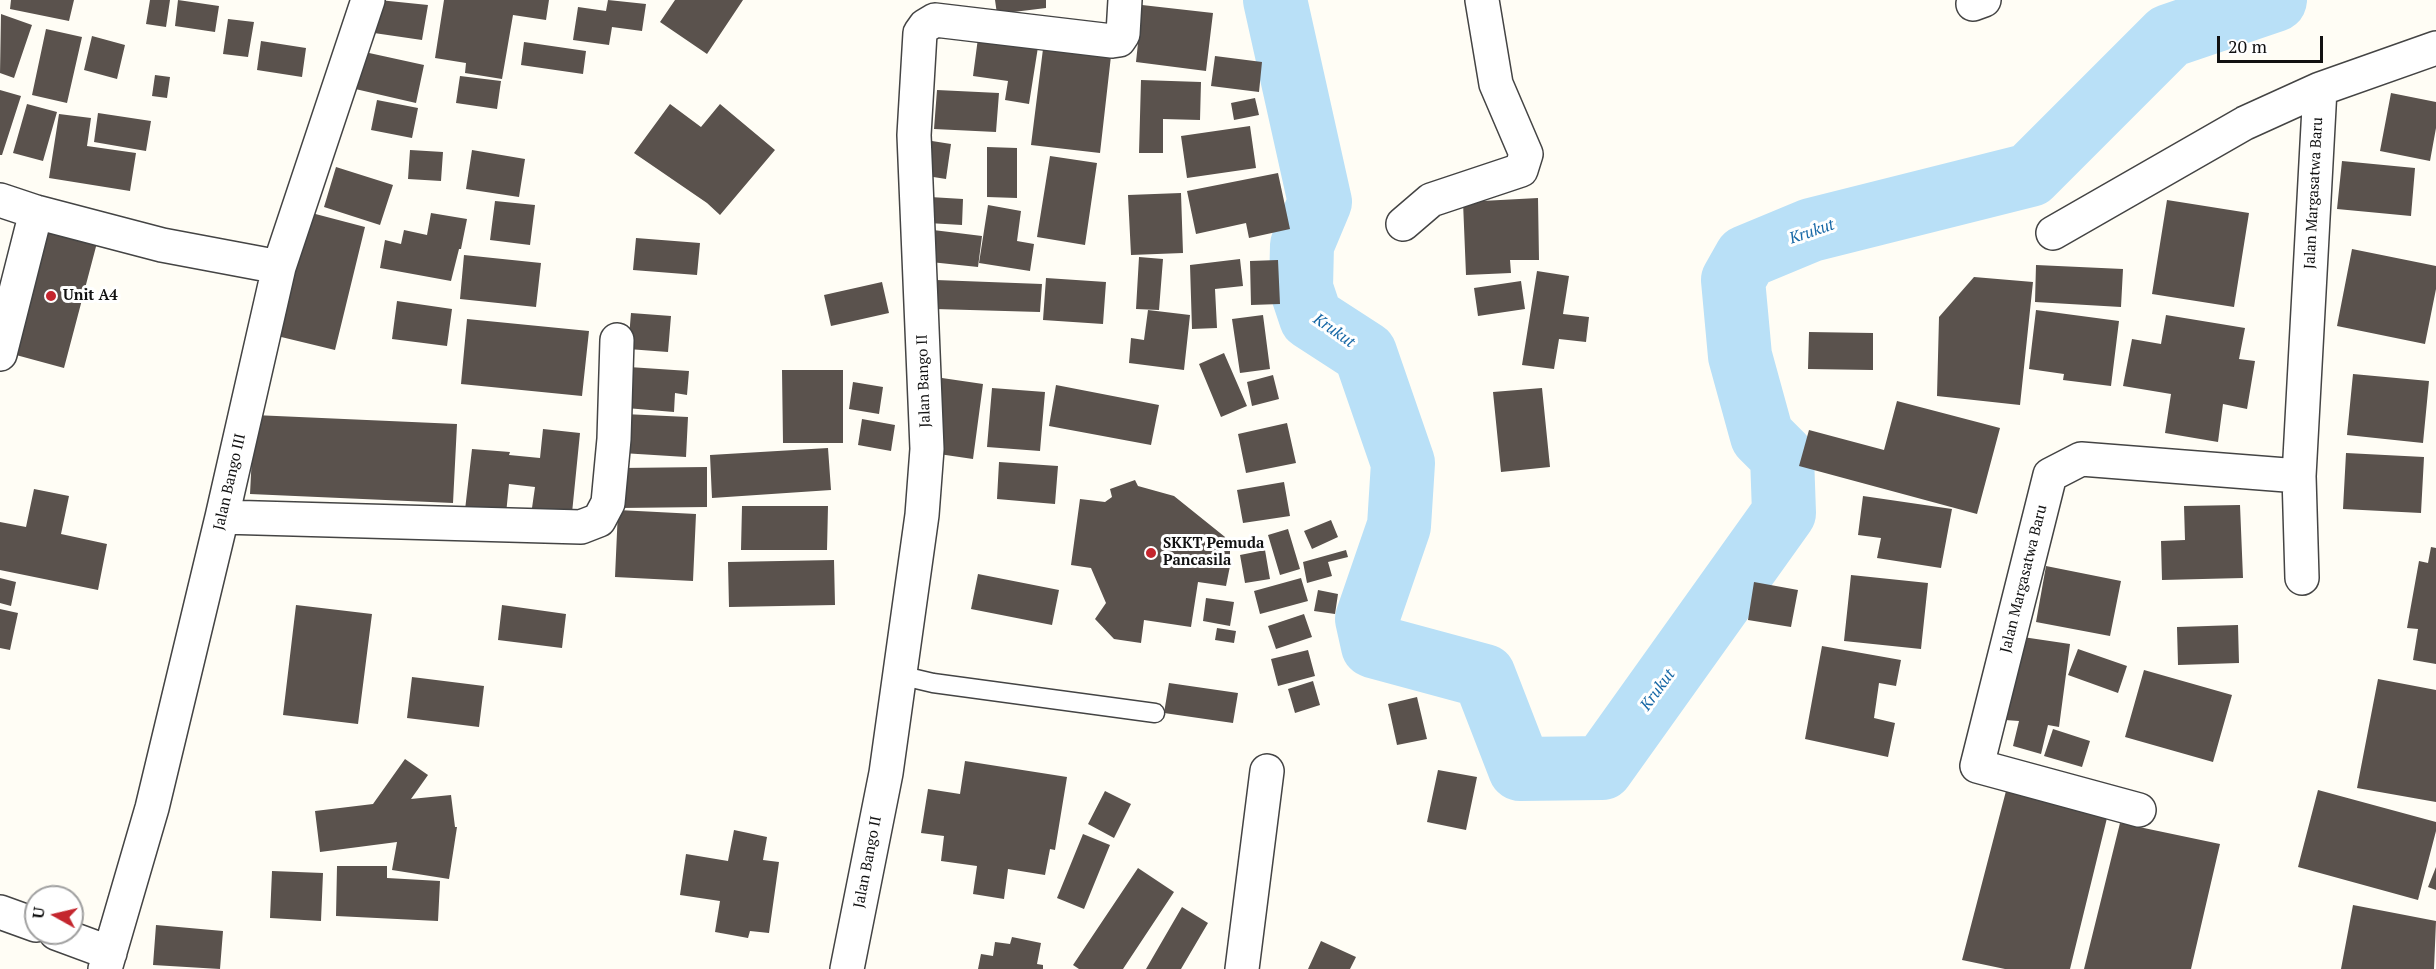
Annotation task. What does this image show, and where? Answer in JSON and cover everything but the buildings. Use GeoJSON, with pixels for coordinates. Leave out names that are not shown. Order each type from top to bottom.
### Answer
{"type":"FeatureCollection","features":[{"type":"Feature","properties":{"kind":"street","name":"Jalan Bango III"},"geometry":{"type":"LineString","coordinates":[[107,961],[152,808],[279,267],[368,0]]}},
{"type":"Feature","properties":{"kind":"street","name":"Jalan Bango II"},"geometry":{"type":"LineString","coordinates":[[847,969],[886,773],[899,675],[914,588],[927,449],[914,135],[920,33],[925,26],[935,20],[1119,40],[1123,34],[1125,0]]}},
{"type":"Feature","properties":{"kind":"street"},"geometry":{"type":"LineString","coordinates":[[1403,224],[1431,200],[1521,170],[1526,154],[1496,84],[1482,0]]}},
{"type":"Feature","properties":{"kind":"street","name":"Jalan Margasatwa Baru"},"geometry":{"type":"LineString","coordinates":[[2053,233],[2245,123],[2320,89],[2436,48]]}},
{"type":"Feature","properties":{"kind":"street","name":"Jalan Margasatwa Baru"},"geometry":{"type":"LineString","coordinates":[[2302,578],[2299,476],[2320,89]]}},
{"type":"Feature","properties":{"kind":"street"},"geometry":{"type":"LineString","coordinates":[[0,200],[36,212],[162,245],[279,267]]}},
{"type":"Feature","properties":{"kind":"street"},"geometry":{"type":"LineString","coordinates":[[0,354],[36,212]]}},
{"type":"Feature","properties":{"kind":"street"},"geometry":{"type":"LineString","coordinates":[[222,517],[581,527],[599,520],[608,503],[614,439],[617,340]]}},
{"type":"Feature","properties":{"kind":"street","name":"Jalan Margasatwa Baru"},"geometry":{"type":"LineString","coordinates":[[2139,810],[1977,766],[2050,475],[2081,459],[2299,476]]}},
{"type":"Feature","properties":{"kind":"street"},"geometry":{"type":"LineString","coordinates":[[1242,969],[1267,771]]}},
{"type":"Feature","properties":{"kind":"street"},"geometry":{"type":"LineString","coordinates":[[0,912],[24,921]]}},
{"type":"Feature","properties":{"kind":"street"},"geometry":{"type":"LineString","coordinates":[[78,945],[107,961]]}},
{"type":"Feature","properties":{"kind":"lane"},"geometry":{"type":"LineString","coordinates":[[899,675],[933,683],[1155,713]]}},
{"type":"Feature","properties":{"kind":"waterway","name":"Krukut"},"geometry":{"type":"LineString","coordinates":[[1275,0],[1320,202],[1302,245],[1301,288],[1311,318],[1365,353],[1403,463],[1399,526],[1367,619],[1373,646],[1484,676],[1520,769],[1602,768],[1784,513],[1782,456],[1762,436],[1740,356],[1733,280],[1746,257],[1811,230],[2030,175],[2169,36],[2275,0]]}},
{"type":"Feature","properties":{"kind":"place","name":"Unit A4"},"geometry":{"type":"Point","coordinates":[51,296]}},
{"type":"Feature","properties":{"kind":"place","name":"SKKT Pemuda Pancasila"},"geometry":{"type":"Point","coordinates":[1151,553]}}]}
